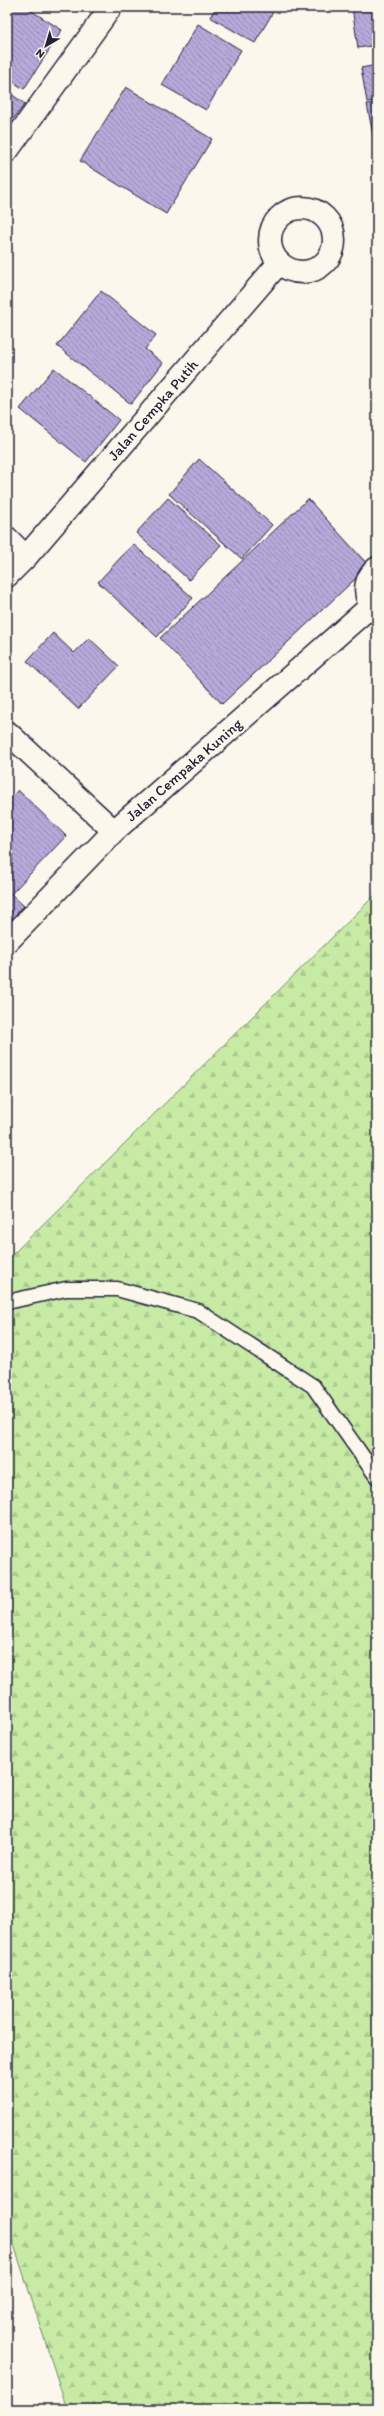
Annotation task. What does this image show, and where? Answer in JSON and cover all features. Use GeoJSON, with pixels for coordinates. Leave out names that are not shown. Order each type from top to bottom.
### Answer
{"type":"FeatureCollection","features":[{"type":"Feature","properties":{"kind":"street"},"geometry":{"type":"LineString","coordinates":[[7,152],[111,7]]}},
{"type":"Feature","properties":{"kind":"street","name":"Jalan Cempka Putih"},"geometry":{"type":"LineString","coordinates":[[7,576],[26,557],[279,263]]}},
{"type":"Feature","properties":{"kind":"street"},"geometry":{"type":"LineString","coordinates":[[7,538],[26,557]]}},
{"type":"Feature","properties":{"kind":"street"},"geometry":{"type":"LineString","coordinates":[[374,610],[366,589],[367,580],[377,568]]}},
{"type":"Feature","properties":{"kind":"street","name":"Jalan Cempaka Kuning"},"geometry":{"type":"LineString","coordinates":[[7,942],[114,831],[374,610]]}},
{"type":"Feature","properties":{"kind":"street"},"geometry":{"type":"LineString","coordinates":[[7,732],[114,831]]}},
{"type":"Feature","properties":{"kind":"lane"},"geometry":{"type":"LineString","coordinates":[[7,1302],[66,1289],[117,1288],[198,1311],[313,1386],[377,1477]]}},
{"type":"Feature","properties":{"kind":"green space"},"geometry":{"type":"Polygon","coordinates":[[[377,893],[377,2409],[67,2409],[7,2223],[7,1260],[377,893]]]}},
{"type":"Feature","properties":{"kind":"building"},"geometry":{"type":"Polygon","coordinates":[[[7,7],[25,7],[62,30],[24,89],[7,78],[7,7]]]}},
{"type":"Feature","properties":{"kind":"building"},"geometry":{"type":"Polygon","coordinates":[[[216,7],[276,7],[255,43],[210,17],[216,7]]]}},
{"type":"Feature","properties":{"kind":"building"},"geometry":{"type":"Polygon","coordinates":[[[352,7],[377,7],[377,45],[358,48],[352,7]]]}},
{"type":"Feature","properties":{"kind":"building"},"geometry":{"type":"Polygon","coordinates":[[[198,24],[241,50],[206,110],[162,85],[198,24]]]}},
{"type":"Feature","properties":{"kind":"building"},"geometry":{"type":"Polygon","coordinates":[[[377,65],[377,100],[367,102],[361,68],[377,65]]]}},
{"type":"Feature","properties":{"kind":"building"},"geometry":{"type":"Polygon","coordinates":[[[126,87],[212,139],[166,214],[80,161],[126,87]]]}},
{"type":"Feature","properties":{"kind":"building"},"geometry":{"type":"Polygon","coordinates":[[[7,91],[25,104],[7,127],[7,91]]]}},
{"type":"Feature","properties":{"kind":"building"},"geometry":{"type":"Polygon","coordinates":[[[377,102],[377,145],[375,146],[367,104],[377,102]]]}},
{"type":"Feature","properties":{"kind":"building"},"geometry":{"type":"Polygon","coordinates":[[[377,164],[377,190],[372,165],[377,164]]]}},
{"type":"Feature","properties":{"kind":"building"},"geometry":{"type":"Polygon","coordinates":[[[101,291],[156,335],[145,349],[163,363],[131,404],[57,346],[101,291]]]}},
{"type":"Feature","properties":{"kind":"building"},"geometry":{"type":"Polygon","coordinates":[[[54,368],[119,420],[86,462],[20,409],[54,368]]]}},
{"type":"Feature","properties":{"kind":"building"},"geometry":{"type":"Polygon","coordinates":[[[199,459],[272,525],[242,559],[169,494],[199,459]]]}},
{"type":"Feature","properties":{"kind":"building"},"geometry":{"type":"Polygon","coordinates":[[[168,498],[221,545],[189,580],[136,533],[168,498]]]}},
{"type":"Feature","properties":{"kind":"building"},"geometry":{"type":"Polygon","coordinates":[[[308,499],[369,566],[222,704],[160,638],[308,499]]]}},
{"type":"Feature","properties":{"kind":"building"},"geometry":{"type":"Polygon","coordinates":[[[133,544],[193,598],[157,637],[98,582],[133,544]]]}},
{"type":"Feature","properties":{"kind":"building"},"geometry":{"type":"Polygon","coordinates":[[[53,633],[74,653],[89,638],[119,666],[78,709],[27,661],[53,633]]]}},
{"type":"Feature","properties":{"kind":"building"},"geometry":{"type":"Polygon","coordinates":[[[18,790],[66,836],[11,894],[24,906],[7,924],[7,801],[18,790]]]}}]}
